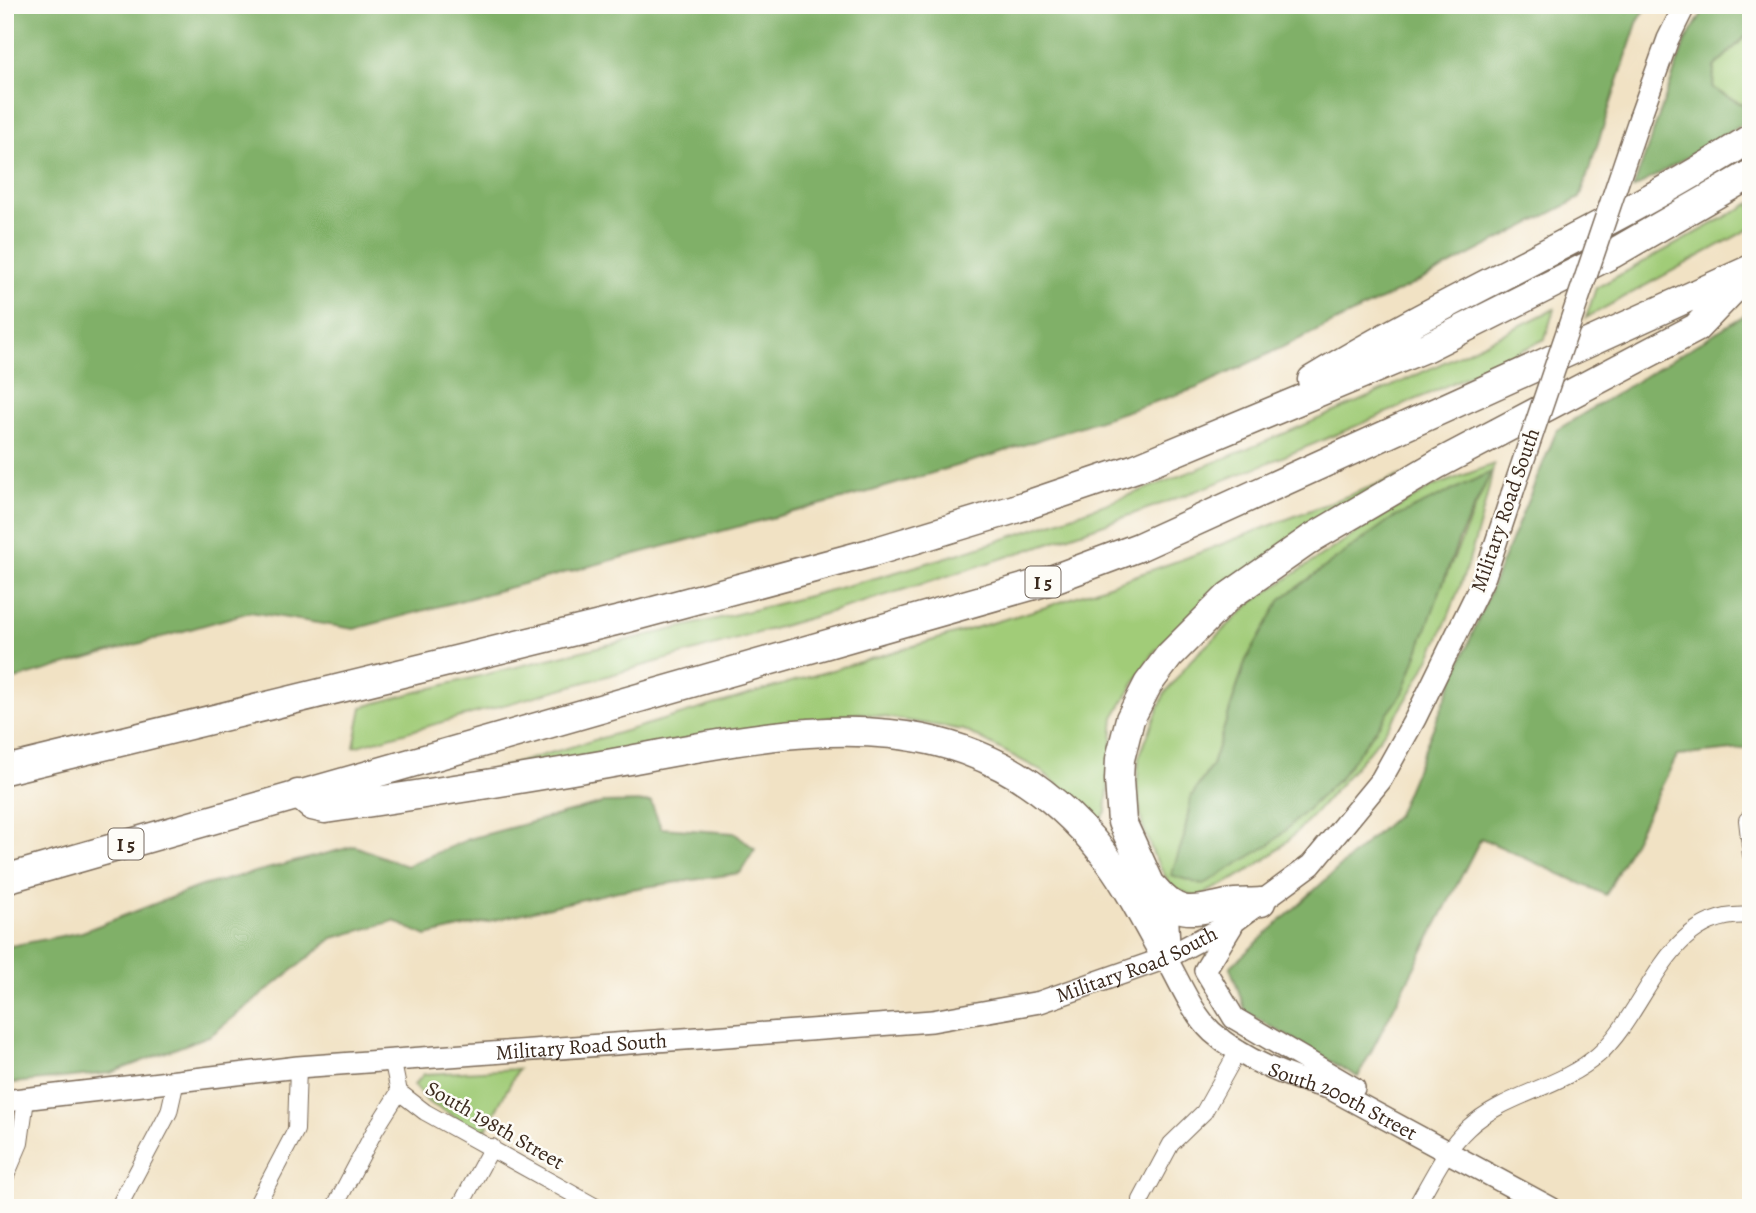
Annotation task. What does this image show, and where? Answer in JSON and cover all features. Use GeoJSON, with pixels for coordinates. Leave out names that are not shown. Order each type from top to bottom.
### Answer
{"type":"FeatureCollection","features":[{"type":"Feature","properties":{"kind":"highway"},"geometry":{"type":"LineString","coordinates":[[1236,426],[1391,331],[1697,173],[1751,138]]}},
{"type":"Feature","properties":{"kind":"highway"},"geometry":{"type":"LineString","coordinates":[[5,770],[624,619],[870,553],[1124,472],[1427,347],[1612,254],[1751,174]]}},
{"type":"Feature","properties":{"kind":"highway"},"geometry":{"type":"LineString","coordinates":[[1166,958],[1164,914],[1122,822],[1120,759],[1138,700],[1185,637],[1256,575],[1378,498],[1696,328],[1751,270]]}},
{"type":"Feature","properties":{"kind":"highway","name":"I 5"},"geometry":{"type":"LineString","coordinates":[[5,879],[1048,580],[1139,547],[1751,270]]}},
{"type":"Feature","properties":{"kind":"highway"},"geometry":{"type":"LineString","coordinates":[[298,794],[312,806],[326,809],[519,780],[776,733],[852,730],[911,736],[989,761],[1040,791],[1060,808],[1102,851],[1120,877],[1166,958]]}},
{"type":"Feature","properties":{"kind":"highway"},"geometry":{"type":"LineString","coordinates":[[1154,888],[1167,903],[1187,911],[1231,903],[1261,902]]}},
{"type":"Feature","properties":{"kind":"main road","name":"Military Road South"},"geometry":{"type":"LineString","coordinates":[[15,1100],[298,1067],[393,1063],[715,1035],[932,1021],[1040,1002],[1166,958],[1236,921],[1311,865],[1381,780],[1415,719],[1485,576],[1640,117],[1668,39],[1685,5]]}},
{"type":"Feature","properties":{"kind":"main road"},"geometry":{"type":"LineString","coordinates":[[1236,921],[1212,953],[1205,970],[1226,1010],[1234,1018],[1360,1093],[1368,1110]]}},
{"type":"Feature","properties":{"kind":"main road","name":"South 200th Street"},"geometry":{"type":"LineString","coordinates":[[1166,958],[1211,1031],[1292,1079],[1329,1088],[1551,1208]]}},
{"type":"Feature","properties":{"kind":"street"},"geometry":{"type":"LineString","coordinates":[[1747,820],[1751,855]]}},
{"type":"Feature","properties":{"kind":"street"},"geometry":{"type":"LineString","coordinates":[[1415,1208],[1448,1152],[1468,1127],[1487,1114],[1550,1086],[1600,1054],[1624,1026],[1667,956],[1691,932],[1726,917],[1751,916]]}},
{"type":"Feature","properties":{"kind":"street"},"geometry":{"type":"LineString","coordinates":[[1141,1200],[1171,1144],[1204,1112],[1239,1049]]}},
{"type":"Feature","properties":{"kind":"street","name":"South 198th Street"},"geometry":{"type":"LineString","coordinates":[[393,1063],[399,1092],[425,1112],[492,1147],[591,1206]]}},
{"type":"Feature","properties":{"kind":"street"},"geometry":{"type":"LineString","coordinates":[[255,1208],[296,1130],[298,1067]]}},
{"type":"Feature","properties":{"kind":"street"},"geometry":{"type":"LineString","coordinates":[[118,1208],[169,1112],[176,1082]]}},
{"type":"Feature","properties":{"kind":"street"},"geometry":{"type":"LineString","coordinates":[[334,1208],[375,1130],[399,1092]]}},
{"type":"Feature","properties":{"kind":"street"},"geometry":{"type":"LineString","coordinates":[[5,1178],[20,1143],[15,1100]]}},
{"type":"Feature","properties":{"kind":"street"},"geometry":{"type":"LineString","coordinates":[[458,1208],[492,1147]]}},
{"type":"Feature","properties":{"kind":"green space"},"geometry":{"type":"Polygon","coordinates":[[[5,5],[1648,5],[1637,23],[1580,198],[1406,288],[1197,388],[993,455],[872,491],[354,629],[250,612],[5,682],[5,5]]]}},
{"type":"Feature","properties":{"kind":"green space"},"geometry":{"type":"Polygon","coordinates":[[[1707,5],[1751,5],[1751,31],[1714,67],[1713,89],[1751,109],[1751,119],[1633,189],[1685,42],[1707,5]]]}},
{"type":"Feature","properties":{"kind":"green space"},"geometry":{"type":"Polygon","coordinates":[[[1751,31],[1751,109],[1713,89],[1714,67],[1751,31]]]}},
{"type":"Feature","properties":{"kind":"green space"},"geometry":{"type":"Polygon","coordinates":[[[1751,203],[1751,228],[1586,318],[1596,288],[1751,203]]]}},
{"type":"Feature","properties":{"kind":"green space"},"geometry":{"type":"Polygon","coordinates":[[[1554,309],[1545,339],[1352,428],[1155,506],[1056,541],[857,604],[354,747],[362,707],[809,596],[1034,529],[1261,444],[1409,379],[1554,309]]]}},
{"type":"Feature","properties":{"kind":"green space"},"geometry":{"type":"Polygon","coordinates":[[[1751,311],[1751,748],[1677,756],[1606,895],[1481,838],[1358,1077],[1246,1012],[1230,967],[1397,815],[1557,430],[1751,311]]]}},
{"type":"Feature","properties":{"kind":"green space"},"geometry":{"type":"Polygon","coordinates":[[[1494,464],[1480,524],[1461,584],[1437,643],[1400,710],[1320,808],[1273,853],[1239,877],[1195,897],[1171,886],[1154,856],[1142,824],[1137,785],[1139,757],[1164,695],[1191,660],[1255,600],[1362,529],[1432,487],[1494,464]],[[1490,473],[1246,660],[1212,765],[1191,797],[1184,837],[1172,875],[1438,595],[1490,473]]]}},
{"type":"Feature","properties":{"kind":"green space"},"geometry":{"type":"Polygon","coordinates":[[[1491,472],[1459,539],[1403,693],[1339,779],[1272,843],[1203,885],[1171,875],[1184,837],[1191,797],[1212,765],[1246,660],[1281,599],[1391,519],[1491,472]]]}},
{"type":"Feature","properties":{"kind":"green space"},"geometry":{"type":"Polygon","coordinates":[[[1402,475],[1257,565],[1198,607],[1152,654],[1114,717],[1106,812],[1100,820],[1042,771],[964,730],[860,713],[489,771],[1046,607],[1183,559],[1402,475]]]}},
{"type":"Feature","properties":{"kind":"green space"},"geometry":{"type":"Polygon","coordinates":[[[651,802],[661,828],[734,833],[755,849],[740,873],[618,891],[426,936],[394,921],[333,938],[211,1035],[111,1073],[5,1084],[5,947],[82,932],[198,887],[355,846],[406,866],[469,839],[603,803],[651,802]]]}},
{"type":"Feature","properties":{"kind":"green space"},"geometry":{"type":"Polygon","coordinates":[[[518,1069],[484,1133],[428,1102],[414,1085],[424,1074],[518,1069]]]}}]}
